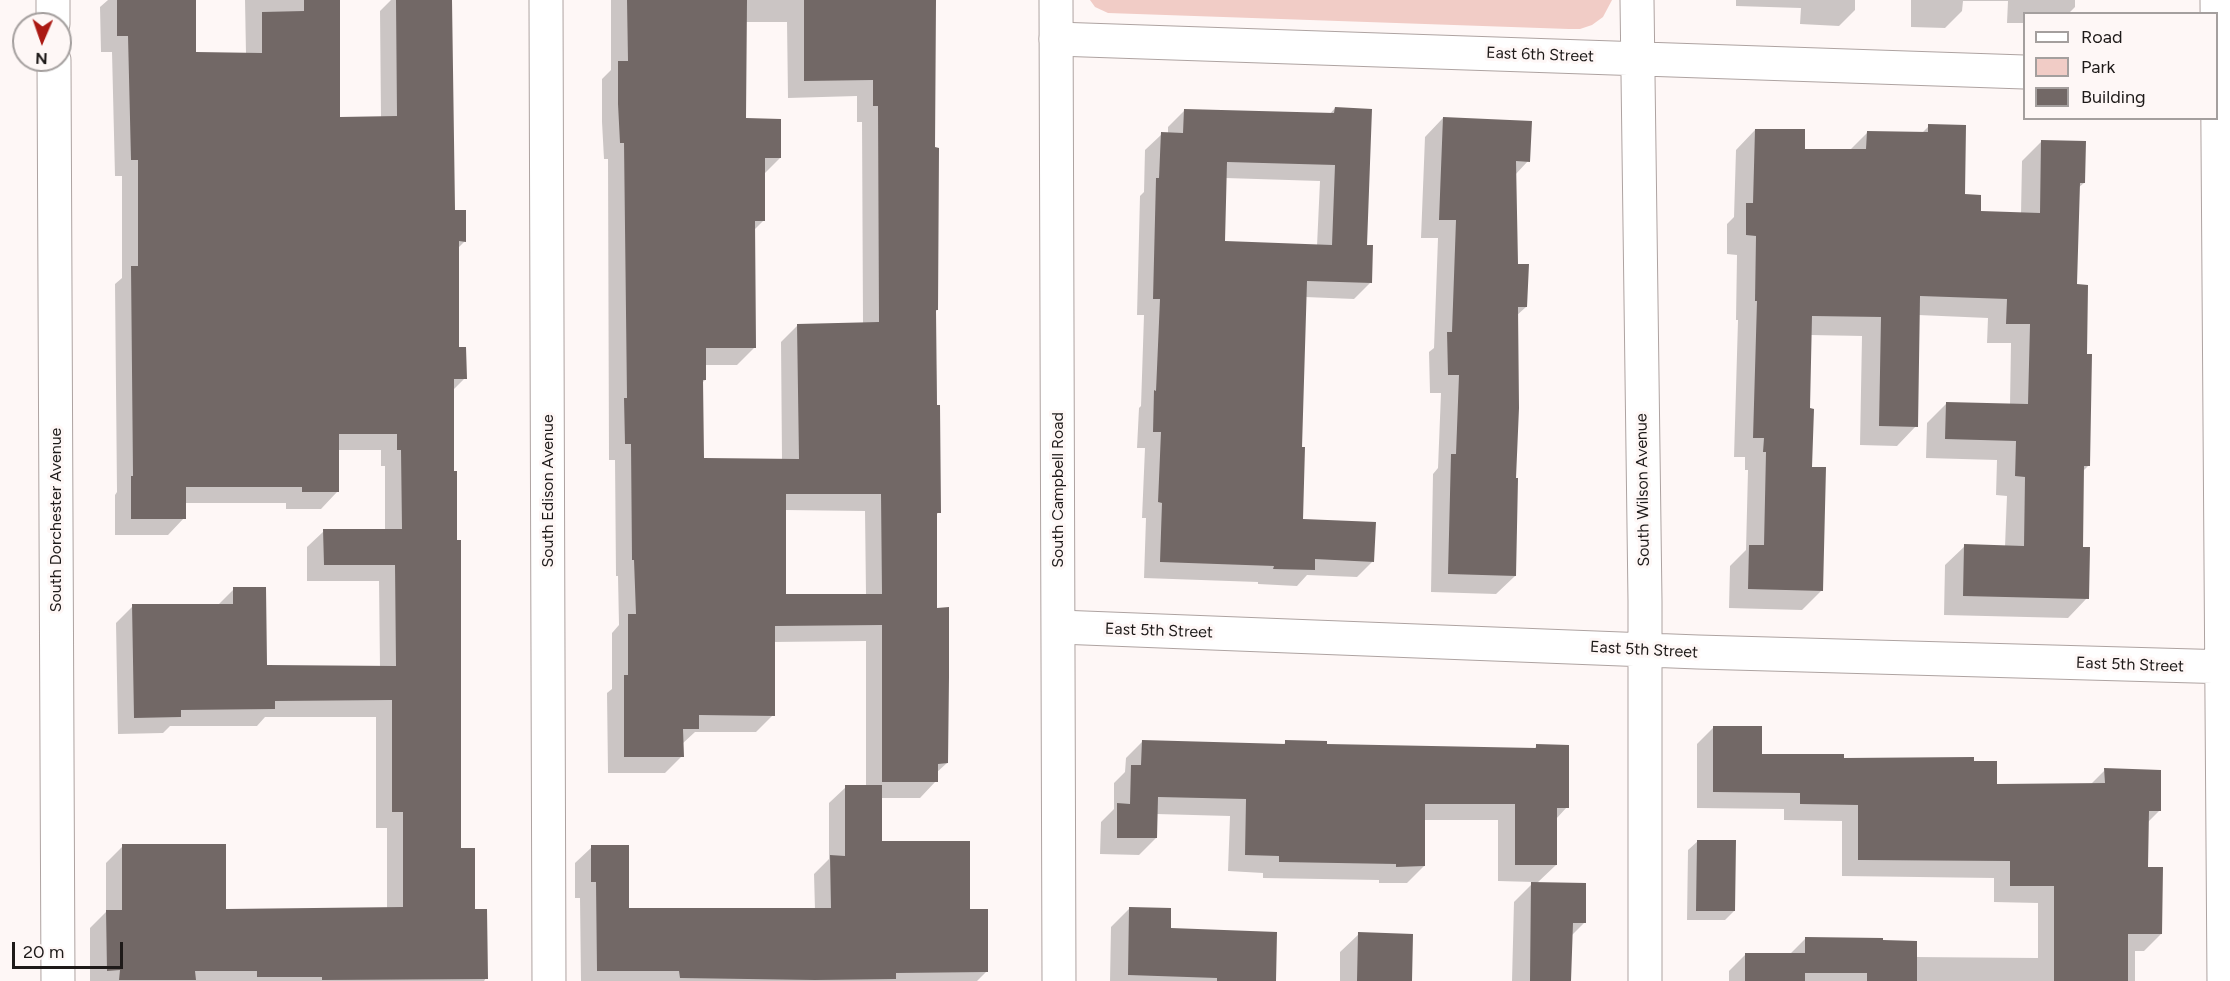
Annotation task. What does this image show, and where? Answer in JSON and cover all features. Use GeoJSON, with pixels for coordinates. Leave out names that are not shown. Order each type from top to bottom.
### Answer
{"type":"FeatureCollection","features":[{"type":"Feature","properties":{"kind":"street","name":"South Edison Avenue"},"geometry":{"type":"LineString","coordinates":[[546,0],[549,981]]}},
{"type":"Feature","properties":{"kind":"street","name":"South Campbell Road"},"geometry":{"type":"LineString","coordinates":[[1056,0],[1059,981]]}},
{"type":"Feature","properties":{"kind":"street","name":"South Wilson Avenue"},"geometry":{"type":"LineString","coordinates":[[1637,0],[1646,981]]}},
{"type":"Feature","properties":{"kind":"street"},"geometry":{"type":"LineString","coordinates":[[2218,16],[2222,79],[2226,667],[2224,981]]}},
{"type":"Feature","properties":{"kind":"street","name":"East 6th Street"},"geometry":{"type":"LineString","coordinates":[[1056,39],[2023,72]]}},
{"type":"Feature","properties":{"kind":"street","name":"South Dorchester Avenue"},"geometry":{"type":"LineString","coordinates":[[54,72],[58,981]]}},
{"type":"Feature","properties":{"kind":"street","name":"East 5th Street"},"geometry":{"type":"LineString","coordinates":[[1059,627],[1644,649],[2226,667]]}},
{"type":"Feature","properties":{"kind":"green space"},"geometry":{"type":"Polygon","coordinates":[[[1090,0],[1612,0],[1603,17],[1592,25],[1580,29],[1569,29],[1108,13],[1095,7],[1090,0]]]}},
{"type":"Feature","properties":{"kind":"building"},"geometry":{"type":"Polygon","coordinates":[[[117,0],[196,0],[196,52],[262,53],[262,12],[304,11],[304,0],[340,0],[340,117],[397,116],[396,0],[452,0],[455,210],[466,210],[466,242],[459,241],[459,347],[466,347],[467,379],[454,379],[457,540],[461,540],[461,848],[475,848],[475,909],[487,909],[488,979],[322,980],[322,977],[257,977],[257,971],[195,971],[196,980],[119,980],[120,970],[107,971],[106,910],[122,910],[122,844],[226,844],[226,909],[403,907],[403,812],[392,812],[392,700],[275,701],[275,709],[181,710],[181,717],[134,718],[132,604],[233,604],[233,587],[266,587],[267,665],[396,666],[395,565],[324,565],[323,529],[402,529],[401,450],[397,450],[397,434],[339,434],[339,492],[302,492],[302,487],[186,487],[186,519],[131,519],[131,476],[133,476],[131,266],[138,266],[138,160],[131,160],[128,36],[117,36],[117,0]]]}},
{"type":"Feature","properties":{"kind":"building"},"geometry":{"type":"Polygon","coordinates":[[[627,0],[747,0],[746,118],[781,119],[781,158],[765,158],[765,221],[755,221],[756,348],[706,348],[706,380],[703,380],[704,458],[799,459],[797,324],[879,322],[878,106],[873,106],[873,80],[804,81],[804,0],[936,0],[935,147],[939,148],[938,310],[936,310],[941,513],[937,513],[937,608],[949,607],[948,763],[938,764],[938,782],[882,782],[882,625],[775,626],[775,716],[699,715],[699,729],[683,729],[684,757],[624,757],[624,675],[628,675],[628,614],[636,614],[634,560],[632,560],[631,444],[625,444],[624,398],[627,398],[624,143],[620,143],[618,104],[618,61],[628,61],[627,0]],[[786,494],[786,594],[882,594],[881,494],[786,494]]]}},
{"type":"Feature","properties":{"kind":"building"},"geometry":{"type":"Polygon","coordinates":[[[1335,107],[1372,109],[1367,245],[1373,245],[1372,283],[1307,281],[1302,447],[1305,447],[1303,519],[1376,522],[1374,562],[1315,559],[1315,570],[1273,569],[1274,566],[1160,562],[1162,503],[1158,502],[1161,432],[1153,432],[1160,299],[1153,299],[1156,178],[1159,178],[1161,132],[1183,133],[1184,109],[1334,113],[1335,107]],[[1227,162],[1225,241],[1332,245],[1335,165],[1227,162]]]}},
{"type":"Feature","properties":{"kind":"building"},"geometry":{"type":"Polygon","coordinates":[[[1443,117],[1532,121],[1530,162],[1516,161],[1518,264],[1529,264],[1527,307],[1518,307],[1516,576],[1448,574],[1451,454],[1456,454],[1459,375],[1448,375],[1447,332],[1452,332],[1456,220],[1439,220],[1443,117]]]}},
{"type":"Feature","properties":{"kind":"building"},"geometry":{"type":"Polygon","coordinates":[[[1928,124],[1966,125],[1965,194],[1981,195],[1981,211],[2040,213],[2041,140],[2086,141],[2085,183],[2080,183],[2077,284],[2088,285],[2087,354],[2092,354],[2090,466],[2084,466],[2083,547],[2090,547],[2089,599],[1963,596],[1964,544],[2024,546],[2025,477],[2015,476],[2016,441],[1945,439],[1946,402],[2028,404],[2030,324],[2006,324],[2007,299],[1920,296],[1918,427],[1879,426],[1881,317],[1812,316],[1810,408],[1814,409],[1812,467],[1826,467],[1823,591],[1748,589],[1749,545],[1764,545],[1766,452],[1763,452],[1764,438],[1753,438],[1757,301],[1755,301],[1756,236],[1746,235],[1746,203],[1753,203],[1755,129],[1805,129],[1805,149],[1866,149],[1867,131],[1928,132],[1928,124]]]}},
{"type":"Feature","properties":{"kind":"building"},"geometry":{"type":"Polygon","coordinates":[[[1713,726],[1762,726],[1762,754],[1844,754],[1844,758],[1974,757],[1974,761],[1997,761],[1997,784],[2105,783],[2104,768],[2161,770],[2161,811],[2149,811],[2148,867],[2163,867],[2162,934],[2128,934],[2128,981],[2054,981],[2054,886],[2010,886],[2010,861],[1858,860],[1858,805],[1800,804],[1800,793],[1713,792],[1713,726]]]}},
{"type":"Feature","properties":{"kind":"building"},"geometry":{"type":"Polygon","coordinates":[[[1142,740],[1285,744],[1285,740],[1327,741],[1327,744],[1536,748],[1536,744],[1569,745],[1569,808],[1557,808],[1557,865],[1515,865],[1515,804],[1425,804],[1425,866],[1279,862],[1279,856],[1245,855],[1246,799],[1158,797],[1157,838],[1117,838],[1117,803],[1130,804],[1131,765],[1141,765],[1142,740]]]}},
{"type":"Feature","properties":{"kind":"building"},"geometry":{"type":"Polygon","coordinates":[[[845,785],[882,785],[882,841],[970,841],[970,909],[988,909],[988,972],[896,973],[896,979],[815,980],[680,978],[679,971],[597,971],[596,882],[591,882],[591,845],[629,845],[629,908],[831,908],[830,855],[845,856],[845,785]]]}},
{"type":"Feature","properties":{"kind":"building"},"geometry":{"type":"Polygon","coordinates":[[[1697,840],[1736,840],[1735,911],[1696,911],[1697,840]]]}},
{"type":"Feature","properties":{"kind":"building"},"geometry":{"type":"Polygon","coordinates":[[[1531,882],[1586,883],[1586,923],[1573,923],[1571,981],[1530,981],[1531,882]]]}},
{"type":"Feature","properties":{"kind":"building"},"geometry":{"type":"Polygon","coordinates":[[[1129,907],[1171,908],[1171,928],[1277,932],[1276,981],[1217,981],[1217,978],[1128,975],[1129,907]]]}},
{"type":"Feature","properties":{"kind":"building"},"geometry":{"type":"Polygon","coordinates":[[[1358,932],[1413,934],[1412,981],[1357,981],[1358,932]]]}},
{"type":"Feature","properties":{"kind":"building"},"geometry":{"type":"Polygon","coordinates":[[[1805,937],[1917,941],[1917,981],[1867,981],[1867,973],[1805,973],[1805,981],[1745,981],[1745,953],[1805,953],[1805,937]]]}}]}
